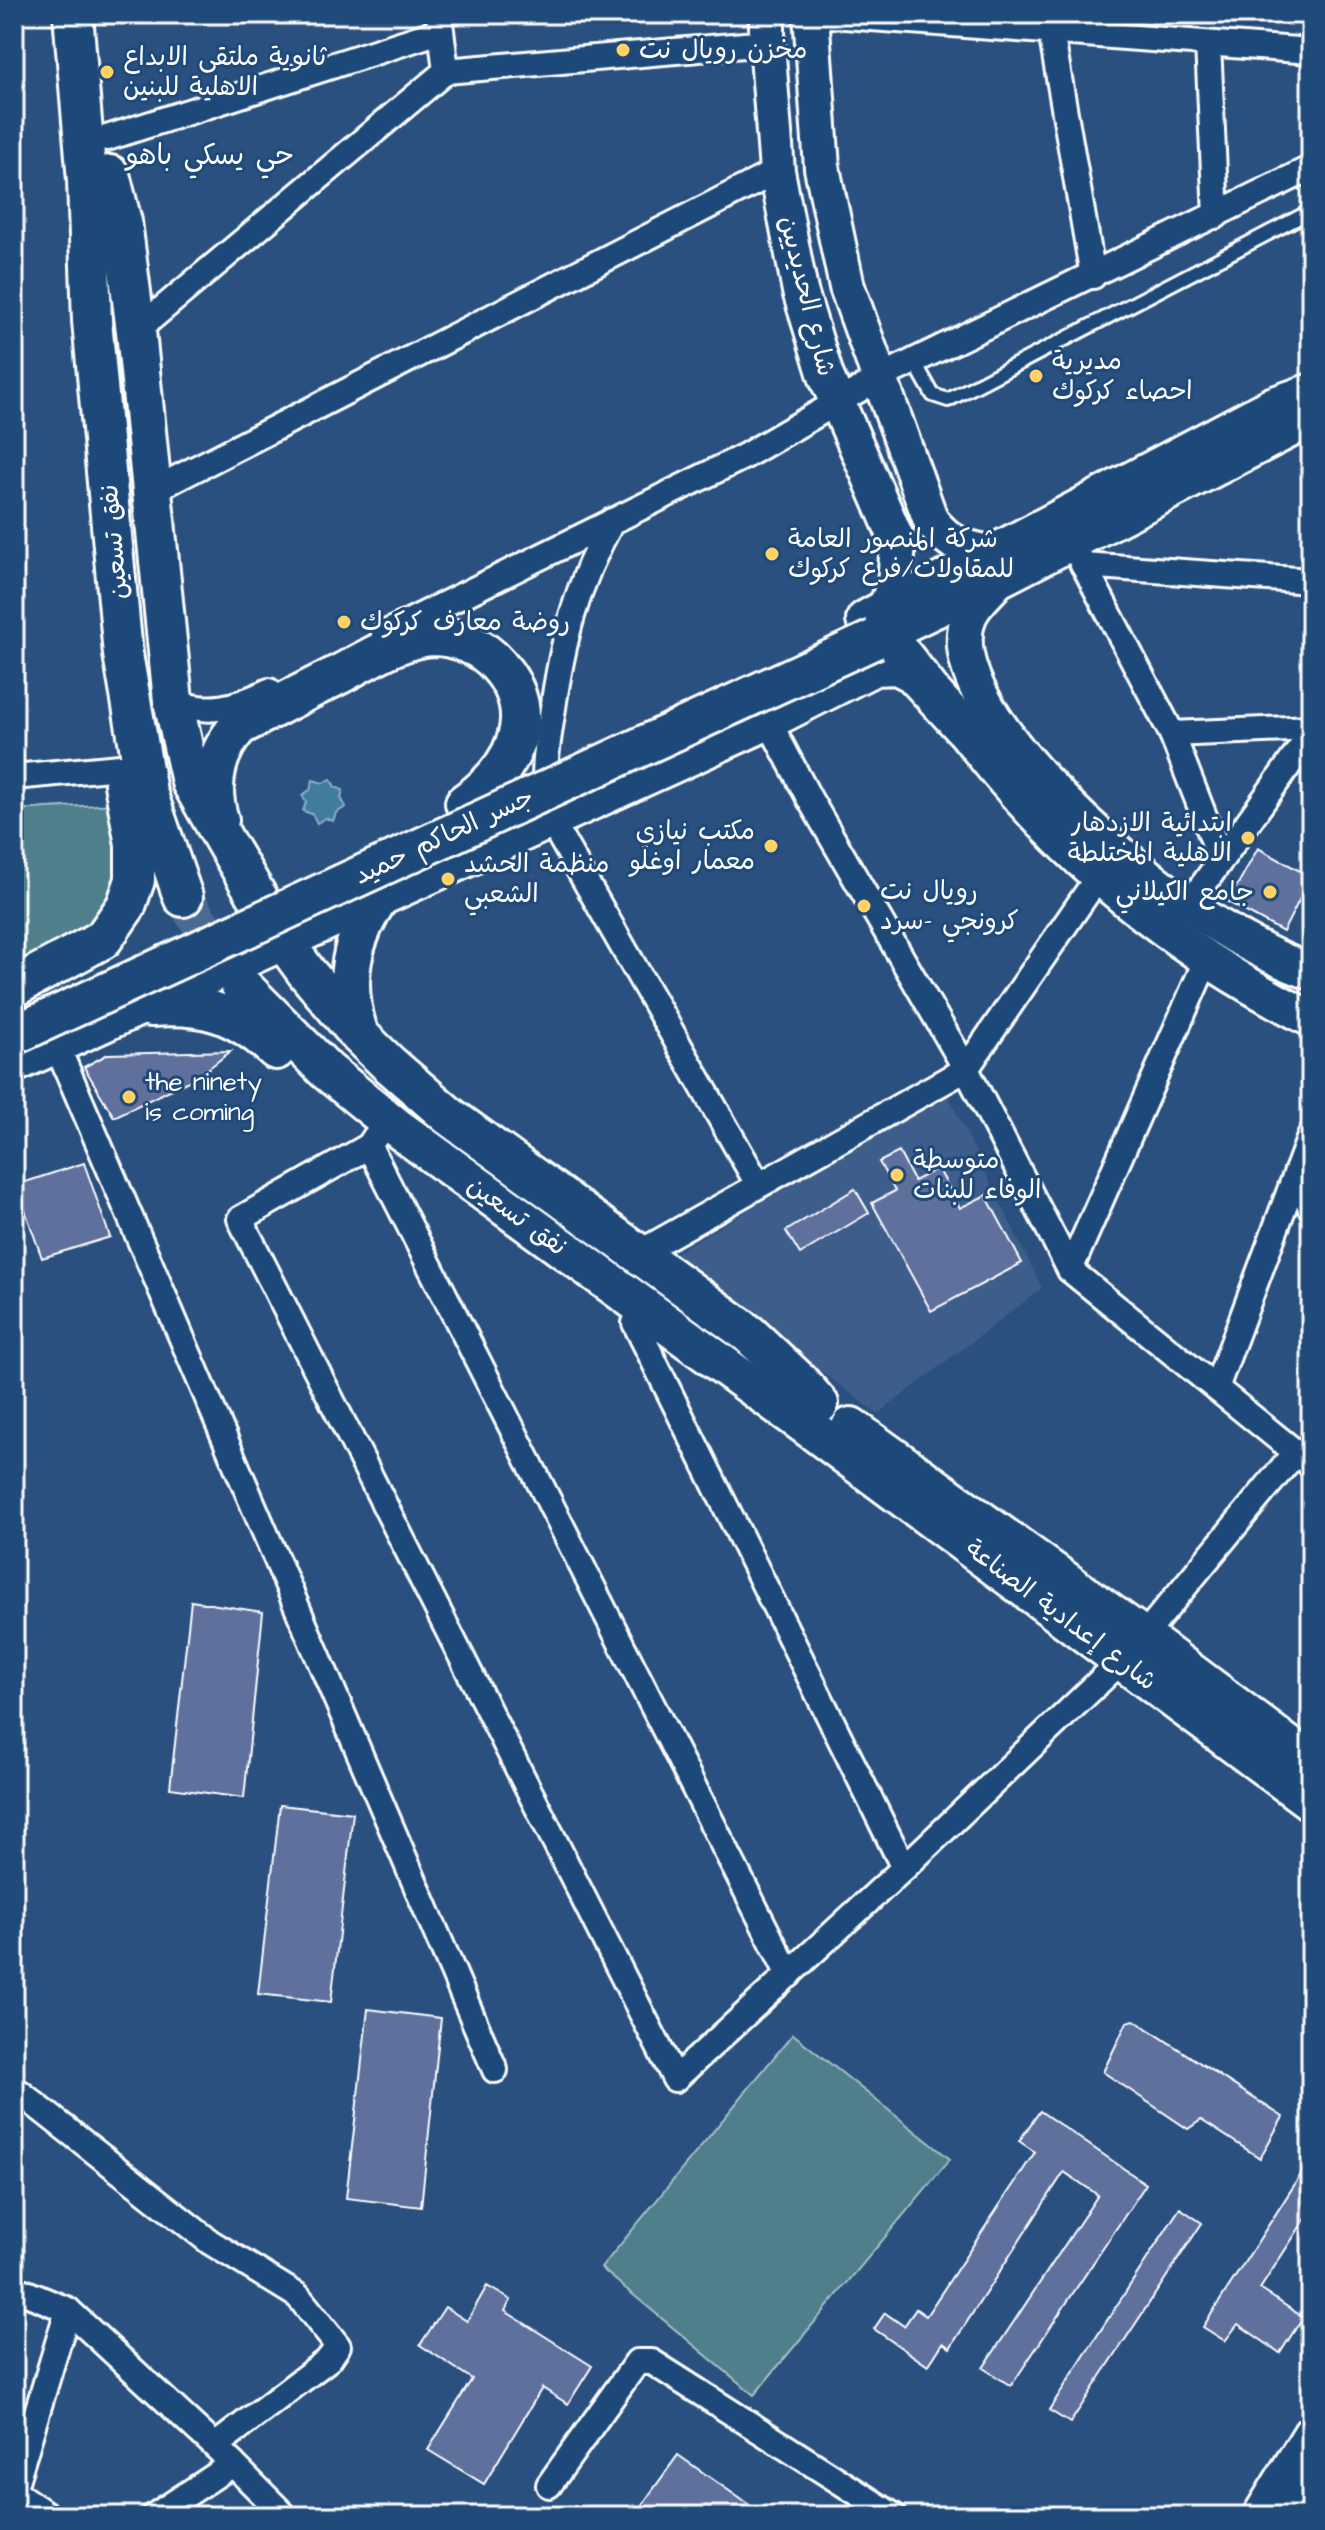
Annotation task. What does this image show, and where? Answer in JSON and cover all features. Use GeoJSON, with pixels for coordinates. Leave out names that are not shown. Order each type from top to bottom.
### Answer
{"type":"FeatureCollection","features":[{"type":"Feature","properties":{"kind":"main road"},"geometry":{"type":"LineString","coordinates":[[73,14],[101,164],[122,222],[173,701],[191,782],[283,940],[359,1035],[449,1116],[749,1334],[789,1371],[815,1416]]}},
{"type":"Feature","properties":{"kind":"main road"},"geometry":{"type":"LineString","coordinates":[[14,987],[103,939],[126,906],[135,880],[135,844],[109,691],[69,336],[65,257],[73,211],[101,164],[97,14]]}},
{"type":"Feature","properties":{"kind":"main road","name":"نفق تسعين"},"geometry":{"type":"LineString","coordinates":[[101,164],[111,319],[140,558],[154,715],[194,891]]}},
{"type":"Feature","properties":{"kind":"main road","name":"جسر الحاكم حميد"},"geometry":{"type":"LineString","coordinates":[[14,1009],[465,803],[878,625]]}},
{"type":"Feature","properties":{"kind":"main road","name":"جسر الحاكم حميد"},"geometry":{"type":"LineString","coordinates":[[14,1035],[878,625]]}},
{"type":"Feature","properties":{"kind":"main road"},"geometry":{"type":"LineString","coordinates":[[225,842],[215,809],[214,780],[218,757],[239,726],[391,647],[432,636],[462,641],[489,654],[510,677],[519,702],[521,723],[509,757],[486,788],[465,803]]}},
{"type":"Feature","properties":{"kind":"main road"},"geometry":{"type":"LineString","coordinates":[[14,1063],[768,720],[874,666],[897,665],[913,673],[963,727]]}},
{"type":"Feature","properties":{"kind":"main road"},"geometry":{"type":"LineString","coordinates":[[359,1035],[350,999],[350,962],[361,926],[381,895]]}},
{"type":"Feature","properties":{"kind":"main road","name":"نفق تسعين"},"geometry":{"type":"LineString","coordinates":[[251,978],[400,1104],[815,1416]]}},
{"type":"Feature","properties":{"kind":"main road"},"geometry":{"type":"LineString","coordinates":[[132,1008],[182,1005],[212,1009],[239,1020],[270,1044],[372,1142],[711,1376],[815,1416]]}},
{"type":"Feature","properties":{"kind":"main road","name":"شارع إعدادية الصناعة"},"geometry":{"type":"LineString","coordinates":[[815,1416],[1132,1649],[1311,1763]]}},
{"type":"Feature","properties":{"kind":"main road","name":"شارع إعدادية الصناعة"},"geometry":{"type":"LineString","coordinates":[[1132,1649],[1311,1801]]}},
{"type":"Feature","properties":{"kind":"main road"},"geometry":{"type":"LineString","coordinates":[[1286,2516],[1311,2476]]}},
{"type":"Feature","properties":{"kind":"street","name":"شارع الحديديين"},"geometry":{"type":"LineString","coordinates":[[811,14],[822,168],[847,287],[931,521],[942,535],[995,566]]}},
{"type":"Feature","properties":{"kind":"street"},"geometry":{"type":"LineString","coordinates":[[818,14],[1050,23],[1208,44],[1311,51]]}},
{"type":"Feature","properties":{"kind":"street"},"geometry":{"type":"LineString","coordinates":[[101,164],[440,22],[446,71]]}},
{"type":"Feature","properties":{"kind":"street"},"geometry":{"type":"LineString","coordinates":[[1050,23],[1093,276]]}},
{"type":"Feature","properties":{"kind":"street"},"geometry":{"type":"LineString","coordinates":[[136,331],[446,71],[767,28]]}},
{"type":"Feature","properties":{"kind":"street","name":"شارع الحديديين"},"geometry":{"type":"LineString","coordinates":[[767,28],[777,171],[800,291],[826,376],[898,542],[895,585],[878,625]]}},
{"type":"Feature","properties":{"kind":"street"},"geometry":{"type":"LineString","coordinates":[[1208,44],[1216,216]]}},
{"type":"Feature","properties":{"kind":"street"},"geometry":{"type":"LineString","coordinates":[[173,701],[210,710],[248,701],[777,440],[879,378],[1311,168]]}},
{"type":"Feature","properties":{"kind":"street"},"geometry":{"type":"LineString","coordinates":[[152,491],[777,171]]}},
{"type":"Feature","properties":{"kind":"street"},"geometry":{"type":"LineString","coordinates":[[1311,391],[1274,404],[995,566],[878,625],[1005,782],[1098,877],[1206,961],[1262,995],[1311,1019]]}},
{"type":"Feature","properties":{"kind":"street"},"geometry":{"type":"LineString","coordinates":[[1077,553],[1290,430],[1311,414]]}},
{"type":"Feature","properties":{"kind":"street"},"geometry":{"type":"LineString","coordinates":[[612,521],[585,573],[566,630],[544,771],[550,819],[758,1184]]}},
{"type":"Feature","properties":{"kind":"street"},"geometry":{"type":"LineString","coordinates":[[995,566],[1077,553],[1311,581]]}},
{"type":"Feature","properties":{"kind":"street"},"geometry":{"type":"LineString","coordinates":[[1077,553],[1172,734],[1220,857]]}},
{"type":"Feature","properties":{"kind":"street"},"geometry":{"type":"LineString","coordinates":[[995,566],[967,621],[964,640],[983,702],[1024,760],[1075,813],[1136,867],[1188,906],[1279,961],[1311,972]]}},
{"type":"Feature","properties":{"kind":"street"},"geometry":{"type":"LineString","coordinates":[[768,720],[809,798],[966,1069],[1070,1270],[1303,1459],[1132,1649],[904,1868],[789,1975],[675,2079],[240,1219],[372,1142],[789,1975]]}},
{"type":"Feature","properties":{"kind":"street"},"geometry":{"type":"LineString","coordinates":[[1172,734],[1311,728]]}},
{"type":"Feature","properties":{"kind":"street"},"geometry":{"type":"LineString","coordinates":[[1188,906],[1220,857],[1311,734]]}},
{"type":"Feature","properties":{"kind":"street"},"geometry":{"type":"LineString","coordinates":[[14,777],[120,767]]}},
{"type":"Feature","properties":{"kind":"street"},"geometry":{"type":"LineString","coordinates":[[639,1253],[966,1069],[1098,877]]}},
{"type":"Feature","properties":{"kind":"street"},"geometry":{"type":"LineString","coordinates":[[1070,1270],[1206,961]]}},
{"type":"Feature","properties":{"kind":"street"},"geometry":{"type":"LineString","coordinates":[[1262,995],[1279,961]]}},
{"type":"Feature","properties":{"kind":"street"},"geometry":{"type":"LineString","coordinates":[[56,1044],[495,2070]]}},
{"type":"Feature","properties":{"kind":"street"},"geometry":{"type":"LineString","coordinates":[[1216,1388],[1311,1134]]}},
{"type":"Feature","properties":{"kind":"street"},"geometry":{"type":"LineString","coordinates":[[1297,1171],[1311,1208]]}},
{"type":"Feature","properties":{"kind":"street"},"geometry":{"type":"LineString","coordinates":[[635,1323],[904,1868]]}},
{"type":"Feature","properties":{"kind":"street"},"geometry":{"type":"LineString","coordinates":[[14,2088],[210,2242],[298,2296],[338,2346],[329,2359],[215,2446]]}},
{"type":"Feature","properties":{"kind":"street"},"geometry":{"type":"LineString","coordinates":[[14,2288],[68,2310],[215,2446],[285,2516]]}},
{"type":"Feature","properties":{"kind":"street"},"geometry":{"type":"LineString","coordinates":[[49,2516],[14,2490],[68,2310]]}},
{"type":"Feature","properties":{"kind":"street"},"geometry":{"type":"LineString","coordinates":[[549,2485],[637,2362],[652,2362],[894,2516]]}},
{"type":"Feature","properties":{"kind":"street"},"geometry":{"type":"LineString","coordinates":[[1260,2516],[1311,2433]]}},
{"type":"Feature","properties":{"kind":"street"},"geometry":{"type":"LineString","coordinates":[[154,2516],[233,2464]]}},
{"type":"Feature","properties":{"kind":"lane"},"geometry":{"type":"LineString","coordinates":[[914,361],[933,395],[948,400],[1311,211]]}},
{"type":"Feature","properties":{"kind":"shaded area"},"geometry":{"type":"Polygon","coordinates":[[[331,779],[335,787],[343,790],[341,798],[346,807],[336,813],[333,821],[325,818],[317,823],[312,814],[303,811],[306,802],[302,795],[310,790],[313,780],[323,783],[331,779]]]}},
{"type":"Feature","properties":{"kind":"shaded area","name":"متوسطة الوفاء للبنات"},"geometry":{"type":"Polygon","coordinates":[[[947,1093],[1042,1288],[878,1414],[668,1257],[947,1093]]]}},
{"type":"Feature","properties":{"kind":"green space"},"geometry":{"type":"Polygon","coordinates":[[[114,804],[129,896],[14,987],[14,810],[114,804]]]}},
{"type":"Feature","properties":{"kind":"green space"},"geometry":{"type":"Polygon","coordinates":[[[793,2034],[950,2159],[754,2395],[601,2268],[793,2034]]]}},
{"type":"Feature","properties":{"kind":"building","name":"جامع الكيلاني"},"geometry":{"type":"Polygon","coordinates":[[[1258,848],[1311,877],[1283,932],[1228,902],[1258,848]]]}},
{"type":"Feature","properties":{"kind":"building","name":"the ninety is coming"},"geometry":{"type":"Polygon","coordinates":[[[231,1051],[199,1076],[114,1117],[84,1067],[108,1054],[231,1051]]]}},
{"type":"Feature","properties":{"kind":"building"},"geometry":{"type":"Polygon","coordinates":[[[899,1152],[914,1181],[938,1168],[960,1208],[986,1195],[1022,1263],[931,1311],[872,1203],[895,1191],[879,1162],[899,1152]]]}},
{"type":"Feature","properties":{"kind":"building"},"geometry":{"type":"Polygon","coordinates":[[[84,1163],[110,1237],[42,1258],[16,1185],[84,1163]]]}},
{"type":"Feature","properties":{"kind":"building"},"geometry":{"type":"Polygon","coordinates":[[[855,1189],[869,1213],[800,1254],[786,1231],[855,1189]]]}},
{"type":"Feature","properties":{"kind":"building"},"geometry":{"type":"Polygon","coordinates":[[[191,1601],[263,1612],[244,1798],[170,1788],[191,1601]]]}},
{"type":"Feature","properties":{"kind":"building"},"geometry":{"type":"Polygon","coordinates":[[[280,1805],[353,1813],[331,2002],[258,1994],[280,1805]]]}},
{"type":"Feature","properties":{"kind":"building"},"geometry":{"type":"Polygon","coordinates":[[[368,2009],[441,2018],[421,2207],[346,2198],[368,2009]]]}},
{"type":"Feature","properties":{"kind":"building"},"geometry":{"type":"Polygon","coordinates":[[[1134,2020],[1283,2117],[1260,2158],[1201,2120],[1188,2129],[1103,2072],[1127,2022],[1134,2020]]]}},
{"type":"Feature","properties":{"kind":"building"},"geometry":{"type":"Polygon","coordinates":[[[1040,2111],[1146,2184],[1011,2386],[983,2368],[1098,2195],[1064,2172],[950,2348],[943,2343],[928,2366],[874,2329],[885,2313],[904,2326],[916,2309],[926,2316],[1035,2152],[1019,2141],[1040,2111]]]}},
{"type":"Feature","properties":{"kind":"building"},"geometry":{"type":"Polygon","coordinates":[[[1311,2159],[1311,2210],[1260,2289],[1303,2317],[1280,2353],[1238,2324],[1225,2341],[1203,2327],[1311,2159]]]}},
{"type":"Feature","properties":{"kind":"building"},"geometry":{"type":"Polygon","coordinates":[[[1180,2208],[1202,2223],[1070,2423],[1049,2410],[1180,2208]]]}},
{"type":"Feature","properties":{"kind":"building"},"geometry":{"type":"Polygon","coordinates":[[[487,2286],[511,2300],[505,2311],[592,2366],[568,2404],[542,2388],[484,2484],[428,2450],[472,2379],[420,2345],[445,2307],[467,2321],[487,2286]]]}},
{"type":"Feature","properties":{"kind":"building"},"geometry":{"type":"Polygon","coordinates":[[[678,2455],[765,2516],[634,2516],[678,2455]]]}},
{"type":"Feature","properties":{"kind":"tunnel"},"geometry":{"type":"LineString","coordinates":[[183,897],[232,971]]}},
{"type":"Feature","properties":{"kind":"place","name":"مخزن رويال نت"},"geometry":{"type":"Point","coordinates":[623,50]}},
{"type":"Feature","properties":{"kind":"place","name":"ثانوية ملتقى الابداع الاهلية للبنين"},"geometry":{"type":"Point","coordinates":[107,72]}},
{"type":"Feature","properties":{"kind":"place","name":"مديرية احصاء كركوك"},"geometry":{"type":"Point","coordinates":[1036,376]}},
{"type":"Feature","properties":{"kind":"place","name":"شركة المنصور العامة للمقاولات/فرع كركوك"},"geometry":{"type":"Point","coordinates":[772,554]}},
{"type":"Feature","properties":{"kind":"place","name":"روضة معارف كركوك"},"geometry":{"type":"Point","coordinates":[344,622]}},
{"type":"Feature","properties":{"kind":"place","name":"ابتدائية الازدهار الاهلية المختلطة"},"geometry":{"type":"Point","coordinates":[1248,838]}},
{"type":"Feature","properties":{"kind":"place","name":"مكتب نيازي معمار اوغلو"},"geometry":{"type":"Point","coordinates":[771,846]}},
{"type":"Feature","properties":{"kind":"place","name":"منظمة الحشد الشعبي"},"geometry":{"type":"Point","coordinates":[448,879]}},
{"type":"Feature","properties":{"kind":"place","name":"جامع الكيلاني"},"geometry":{"type":"Point","coordinates":[1270,892]}},
{"type":"Feature","properties":{"kind":"place","name":"رويال نت كرونجي -سرد"},"geometry":{"type":"Point","coordinates":[864,906]}},
{"type":"Feature","properties":{"kind":"place","name":"the ninety is coming"},"geometry":{"type":"Point","coordinates":[129,1097]}},
{"type":"Feature","properties":{"kind":"place","name":"متوسطة الوفاء للبنات"},"geometry":{"type":"Point","coordinates":[897,1175]}},
{"type":"Feature","properties":{"kind":"district","name":"حي يسكي باهو"},"geometry":{"type":"Point","coordinates":[210,155]}}]}
